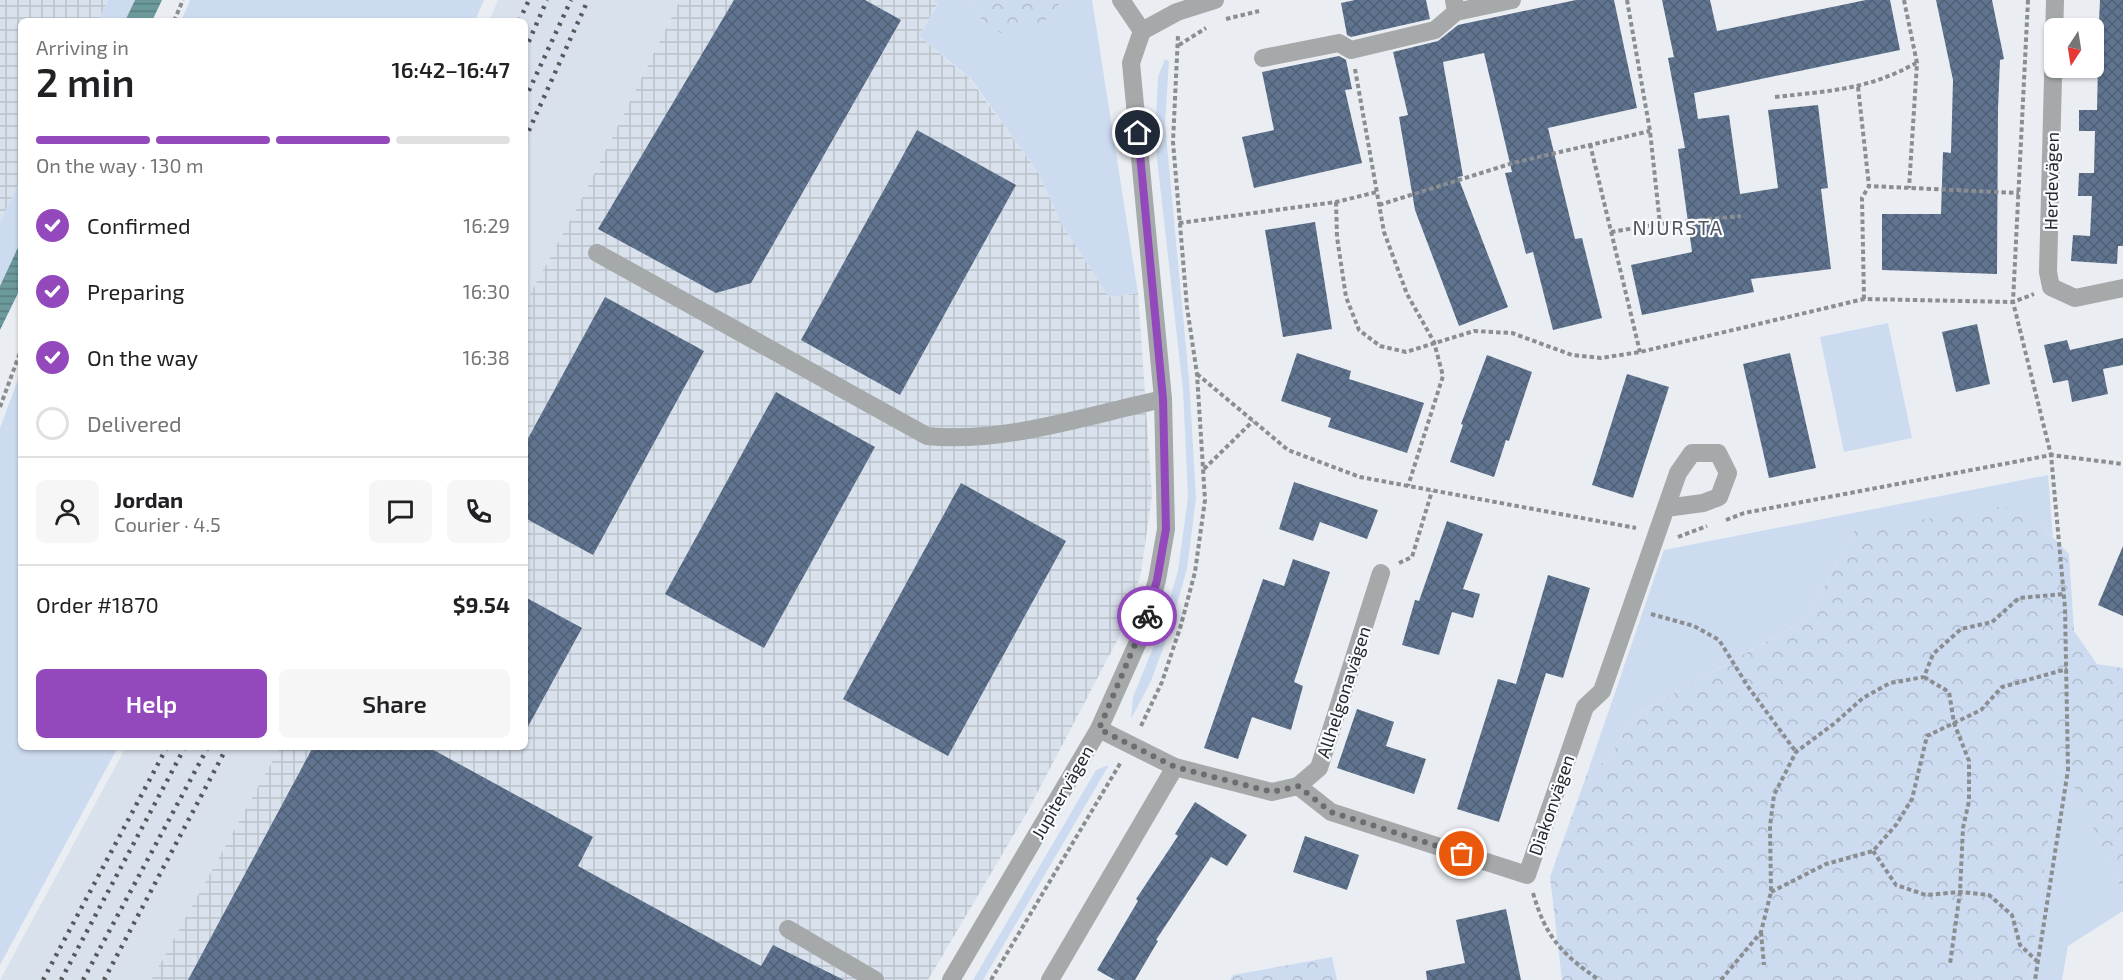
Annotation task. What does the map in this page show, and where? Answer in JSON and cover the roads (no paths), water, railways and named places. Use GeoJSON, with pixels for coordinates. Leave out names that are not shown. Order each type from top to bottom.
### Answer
{"type":"FeatureCollection","features":[{"type":"Feature","properties":{"kind":"street"},"geometry":{"type":"LineString","coordinates":[[1121,0],[1142,31],[1177,12],[1215,0]]}},
{"type":"Feature","properties":{"kind":"street"},"geometry":{"type":"LineString","coordinates":[[1263,58],[1339,43],[1351,50],[1435,30],[1455,6],[1512,0]]}},
{"type":"Feature","properties":{"kind":"street","name":"Herdevägen"},"geometry":{"type":"LineString","coordinates":[[2055,0],[2049,272],[2051,287],[2075,298],[2123,288]]}},
{"type":"Feature","properties":{"kind":"street","name":"Jupitervägen"},"geometry":{"type":"LineString","coordinates":[[951,980],[1099,729],[1142,633],[1157,580],[1166,529],[1163,399],[1131,63],[1142,31]]}},
{"type":"Feature","properties":{"kind":"street"},"geometry":{"type":"LineString","coordinates":[[597,253],[927,436],[958,439],[1015,431],[1163,399]]}},
{"type":"Feature","properties":{"kind":"street","name":"Diakonvägen"},"geometry":{"type":"LineString","coordinates":[[1298,786],[1331,812],[1527,874],[1585,707],[1602,691],[1666,508]]}},
{"type":"Feature","properties":{"kind":"street","name":"Allhelgonavägen"},"geometry":{"type":"LineString","coordinates":[[1298,786],[1319,768],[1381,573]]}},
{"type":"Feature","properties":{"kind":"street"},"geometry":{"type":"LineString","coordinates":[[1099,729],[1175,767],[1272,792],[1298,786]]}},
{"type":"Feature","properties":{"kind":"street"},"geometry":{"type":"LineString","coordinates":[[1050,980],[1175,767]]}},
{"type":"Feature","properties":{"kind":"street"},"geometry":{"type":"LineString","coordinates":[[788,929],[875,980]]}},
{"type":"Feature","properties":{"kind":"railway"},"geometry":{"type":"LineString","coordinates":[[520,18],[529,0]]}},
{"type":"Feature","properties":{"kind":"railway"},"geometry":{"type":"LineString","coordinates":[[528,43],[547,0]]}},
{"type":"Feature","properties":{"kind":"railway"},"geometry":{"type":"LineString","coordinates":[[528,93],[571,0]]}},
{"type":"Feature","properties":{"kind":"railway"},"geometry":{"type":"LineString","coordinates":[[528,132],[588,0]]}},
{"type":"Feature","properties":{"kind":"railway"},"geometry":{"type":"LineString","coordinates":[[43,980],[165,750]]}},
{"type":"Feature","properties":{"kind":"railway"},"geometry":{"type":"LineString","coordinates":[[61,980],[183,750]]}},
{"type":"Feature","properties":{"kind":"railway"},"geometry":{"type":"LineString","coordinates":[[83,980],[206,750]]}},
{"type":"Feature","properties":{"kind":"railway"},"geometry":{"type":"LineString","coordinates":[[104,980],[225,750]]}},
{"type":"Feature","properties":{"kind":"district","name":"NJURSTA"},"geometry":{"type":"Point","coordinates":[1678,227]}}]}
